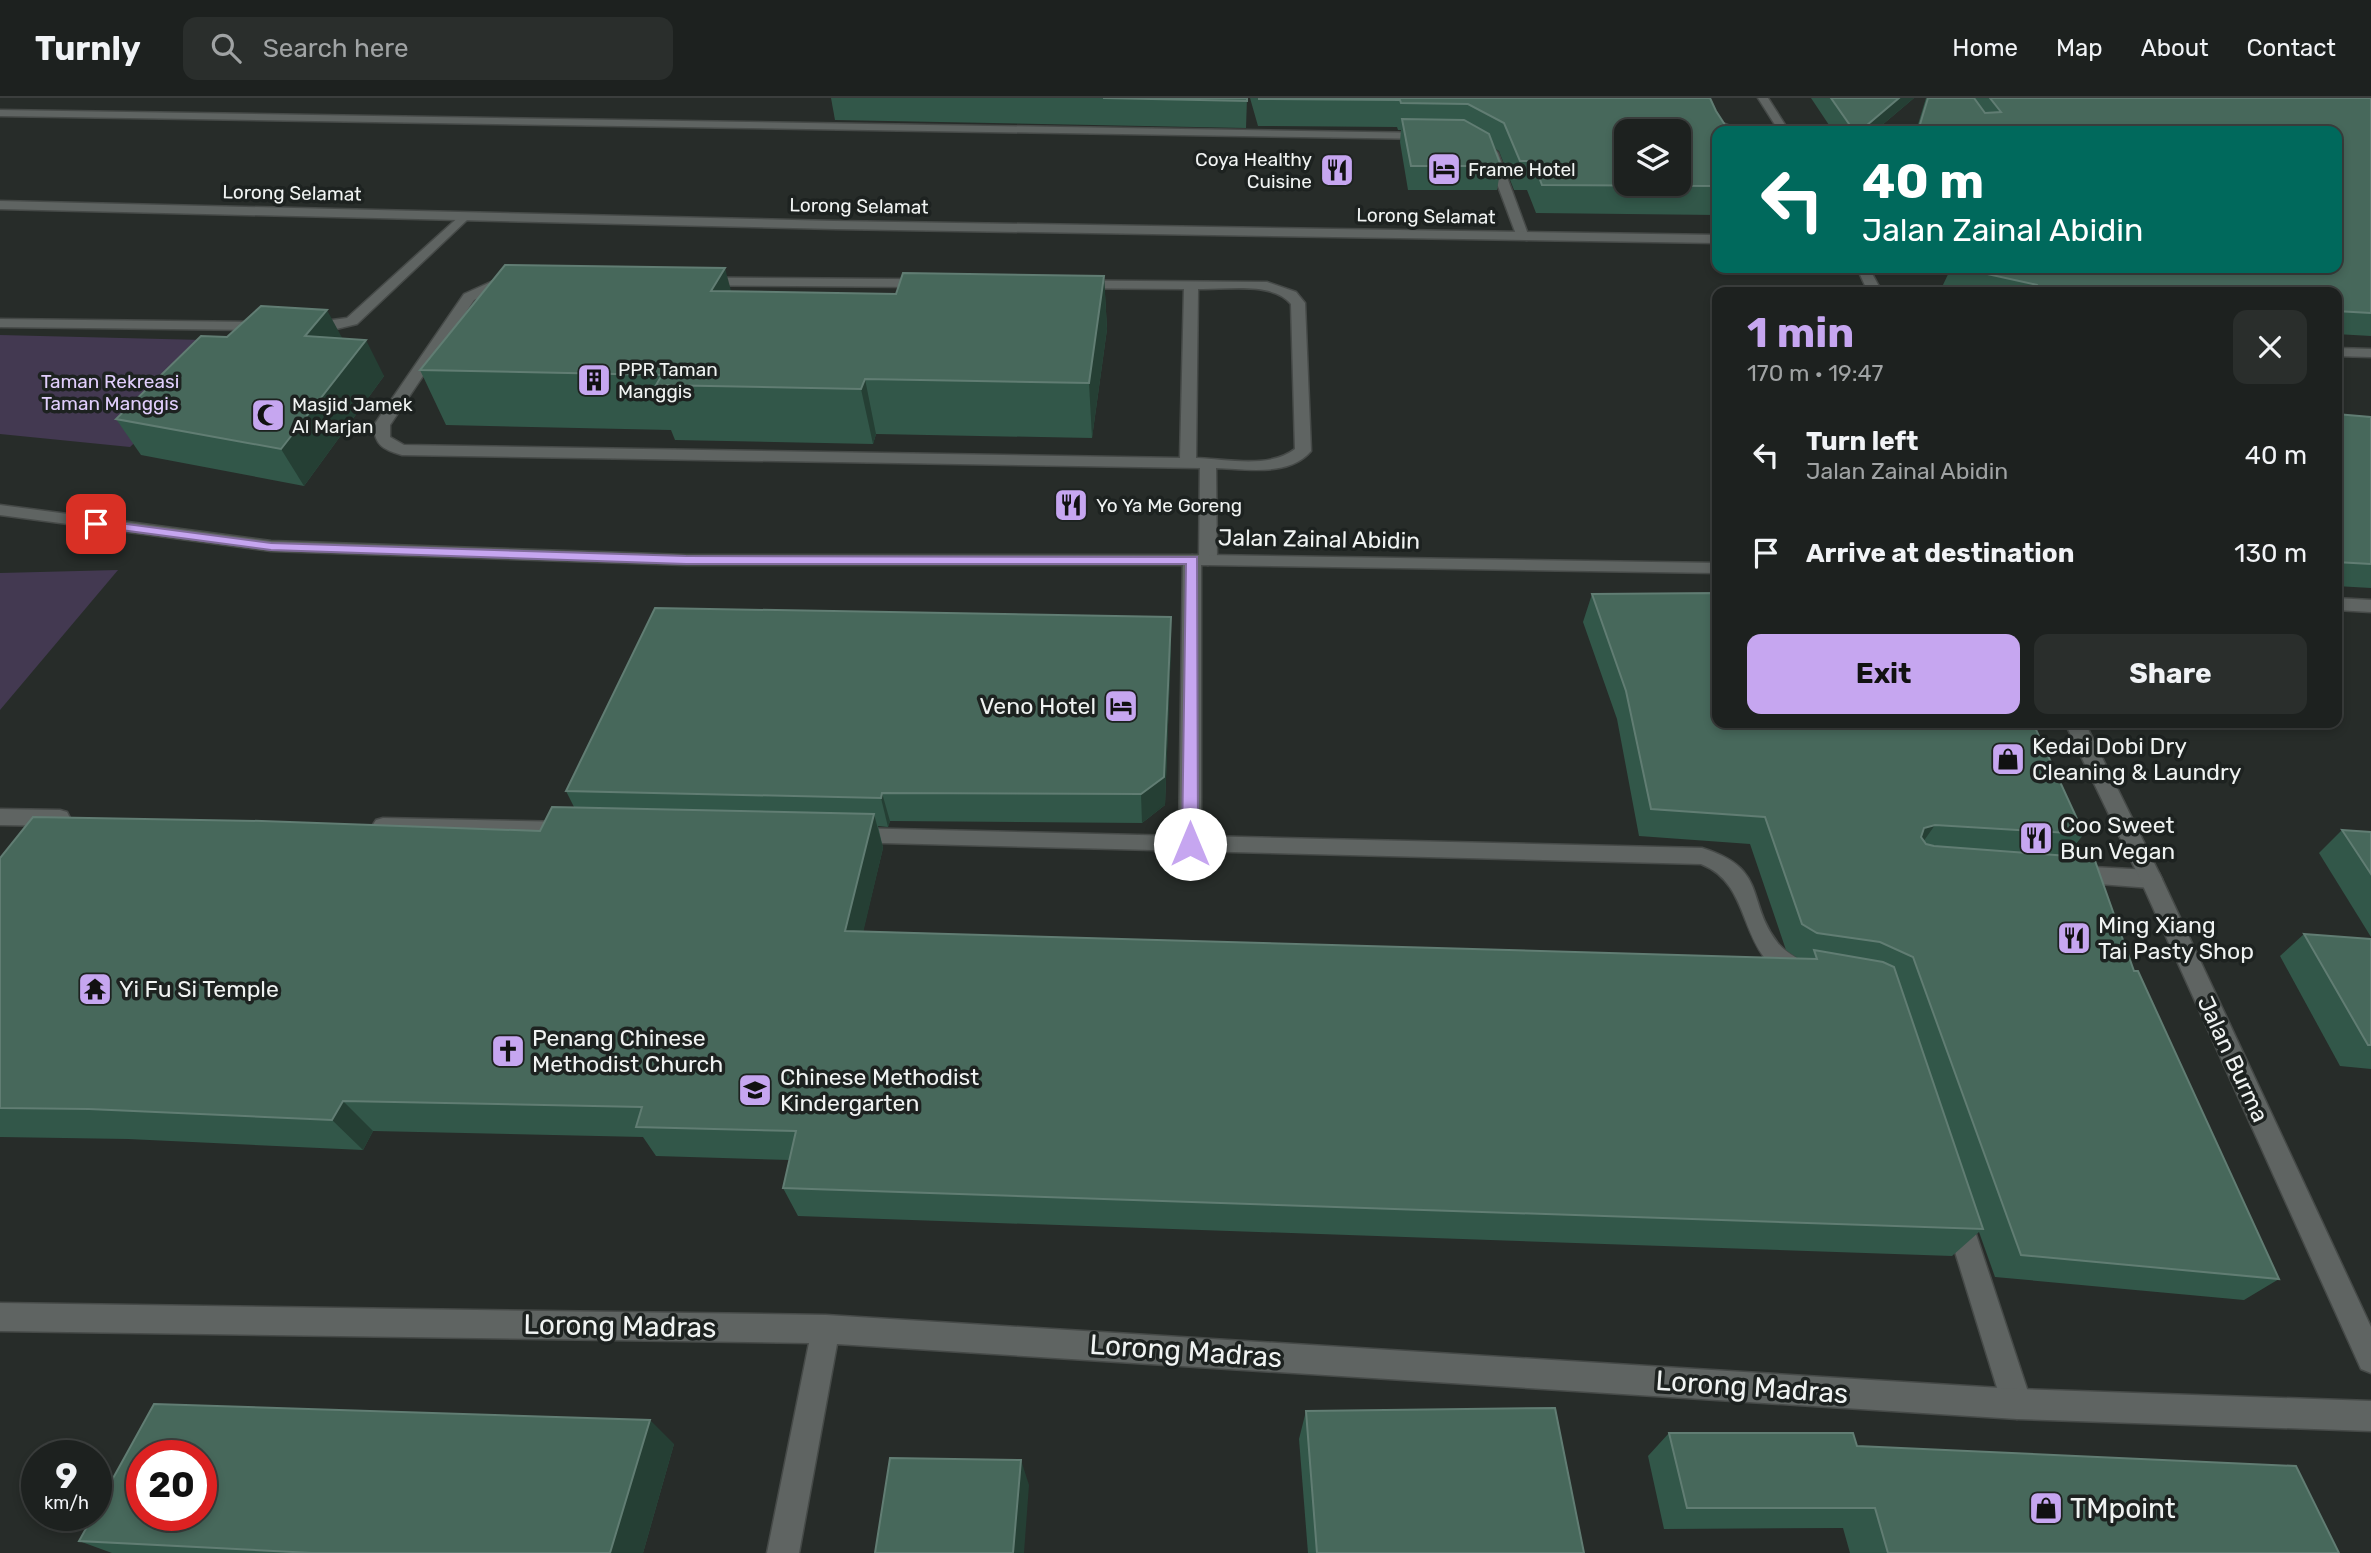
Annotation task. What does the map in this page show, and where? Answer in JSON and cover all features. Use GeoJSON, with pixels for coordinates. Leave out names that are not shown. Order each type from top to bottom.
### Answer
{"type":"FeatureCollection","features":[{"type":"Feature","properties":{"kind":"street"},"geometry":{"type":"LineString","coordinates":[[1704,98],[1715,124],[1721,126]]}},
{"type":"Feature","properties":{"kind":"street"},"geometry":{"type":"LineString","coordinates":[[1763,98],[1781,126]]}},
{"type":"Feature","properties":{"kind":"street"},"geometry":{"type":"LineString","coordinates":[[0,113],[1436,137]]}},
{"type":"Feature","properties":{"kind":"street"},"geometry":{"type":"LineString","coordinates":[[1472,141],[1492,153],[1523,237]]}},
{"type":"Feature","properties":{"kind":"street","name":"Lorong Selamat"},"geometry":{"type":"LineString","coordinates":[[0,205],[1712,239]]}},
{"type":"Feature","properties":{"kind":"street"},"geometry":{"type":"LineString","coordinates":[[0,323],[328,327],[352,321],[463,216]]}},
{"type":"Feature","properties":{"kind":"street"},"geometry":{"type":"LineString","coordinates":[[554,280],[1191,285],[1267,286],[1291,295],[1298,303],[1303,451],[1296,458],[1280,463],[1208,463],[402,450],[388,445],[382,438],[382,425],[469,296],[498,284],[554,280]]}},
{"type":"Feature","properties":{"kind":"street"},"geometry":{"type":"LineString","coordinates":[[1188,462],[1191,285]]}},
{"type":"Feature","properties":{"kind":"street"},"geometry":{"type":"LineString","coordinates":[[2342,352],[2371,354]]}},
{"type":"Feature","properties":{"kind":"street"},"geometry":{"type":"LineString","coordinates":[[1190,844],[1200,560],[1208,463]]}},
{"type":"Feature","properties":{"kind":"street","name":"Jalan Zainal Abidin"},"geometry":{"type":"LineString","coordinates":[[0,510],[271,547],[686,560],[1200,560],[1712,568]]}},
{"type":"Feature","properties":{"kind":"street"},"geometry":{"type":"LineString","coordinates":[[2342,604],[2371,606]]}},
{"type":"Feature","properties":{"kind":"street","name":"Jalan Burma"},"geometry":{"type":"LineString","coordinates":[[2077,728],[2151,879],[2371,1359]]}},
{"type":"Feature","properties":{"kind":"street"},"geometry":{"type":"LineString","coordinates":[[0,817],[84,819]]}},
{"type":"Feature","properties":{"kind":"street"},"geometry":{"type":"LineString","coordinates":[[364,825],[588,830]]}},
{"type":"Feature","properties":{"kind":"street"},"geometry":{"type":"LineString","coordinates":[[826,836],[1702,856],[1718,859],[1731,868],[1740,880],[1766,946],[1776,959],[1789,968],[1819,975]]}},
{"type":"Feature","properties":{"kind":"street"},"geometry":{"type":"LineString","coordinates":[[2050,872],[2151,879]]}},
{"type":"Feature","properties":{"kind":"street"},"geometry":{"type":"LineString","coordinates":[[1949,1192],[2017,1404]]}},
{"type":"Feature","properties":{"kind":"street","name":"Lorong Madras"},"geometry":{"type":"LineString","coordinates":[[0,1317],[826,1329],[2017,1404],[2371,1416]]}},
{"type":"Feature","properties":{"kind":"street"},"geometry":{"type":"LineString","coordinates":[[783,1553],[826,1329]]}},
{"type":"Feature","properties":{"kind":"green space","name":"Taman Rekreasi Taman Manggis"},"geometry":{"type":"Polygon","coordinates":[[[0,335],[244,341],[130,447],[0,434],[0,335]]]}},
{"type":"Feature","properties":{"kind":"green space"},"geometry":{"type":"Polygon","coordinates":[[[118,570],[0,710],[0,573],[118,570]]]}},
{"type":"Feature","properties":{"kind":"building"},"geometry":{"type":"Polygon","coordinates":[[[1103,98],[1247,98],[1247,101],[1103,98]]]}},
{"type":"Feature","properties":{"kind":"building"},"geometry":{"type":"Polygon","coordinates":[[[1259,98],[1710,98],[1726,126],[1712,126],[1712,186],[1691,186],[1691,119],[1614,119],[1614,185],[1542,185],[1533,161],[1520,161],[1504,123],[1468,104],[1401,103],[1400,100],[1259,98]]]}},
{"type":"Feature","properties":{"kind":"building"},"geometry":{"type":"Polygon","coordinates":[[[1831,98],[1899,98],[1866,126],[1851,126],[1831,98]]]}},
{"type":"Feature","properties":{"kind":"building"},"geometry":{"type":"Polygon","coordinates":[[[1928,98],[1974,98],[1985,113],[2001,112],[1990,98],[2371,98],[2371,313],[2342,311],[2342,287],[2038,287],[1983,273],[2342,273],[2342,126],[1920,126],[1928,98]]]}},
{"type":"Feature","properties":{"kind":"building"},"geometry":{"type":"Polygon","coordinates":[[[1402,119],[1464,120],[1489,134],[1501,166],[1411,166],[1402,119]]]}},
{"type":"Feature","properties":{"kind":"building"},"geometry":{"type":"Polygon","coordinates":[[[505,265],[725,268],[711,291],[896,294],[903,273],[1104,276],[1089,383],[865,379],[861,389],[656,385],[662,375],[420,370],[505,265]]]}},
{"type":"Feature","properties":{"kind":"building"},"geometry":{"type":"Polygon","coordinates":[[[261,306],[327,310],[305,336],[366,340],[281,449],[116,419],[201,336],[227,337],[261,306]]]}},
{"type":"Feature","properties":{"kind":"building"},"geometry":{"type":"Polygon","coordinates":[[[2342,415],[2371,417],[2371,564],[2342,562],[2342,415]]]}},
{"type":"Feature","properties":{"kind":"building"},"geometry":{"type":"Polygon","coordinates":[[[1712,593],[1712,728],[2035,728],[2084,834],[1935,825],[1924,828],[1921,837],[1926,844],[1934,846],[2094,858],[2134,971],[2138,971],[2279,1279],[2021,1255],[1913,957],[1880,942],[1817,933],[1802,924],[1765,817],[1651,809],[1626,691],[1592,594],[1712,593]]]}},
{"type":"Feature","properties":{"kind":"building"},"geometry":{"type":"Polygon","coordinates":[[[655,608],[1171,617],[1164,777],[1141,794],[882,793],[881,798],[566,791],[655,608]]]}},
{"type":"Feature","properties":{"kind":"building"},"geometry":{"type":"Polygon","coordinates":[[[552,807],[874,814],[845,931],[1817,959],[1814,950],[1883,962],[1894,967],[1983,1229],[783,1188],[796,1131],[636,1127],[642,1107],[343,1101],[332,1120],[89,1109],[0,1108],[0,858],[33,817],[262,821],[540,831],[552,807]]]}},
{"type":"Feature","properties":{"kind":"building"},"geometry":{"type":"Polygon","coordinates":[[[2342,830],[2371,832],[2371,874],[2342,830]]]}},
{"type":"Feature","properties":{"kind":"building"},"geometry":{"type":"Polygon","coordinates":[[[2304,934],[2371,939],[2371,1045],[2368,1045],[2304,934]]]}},
{"type":"Feature","properties":{"kind":"building"},"geometry":{"type":"Polygon","coordinates":[[[154,1404],[650,1420],[610,1553],[312,1553],[79,1541],[85,1531],[112,1531],[112,1480],[126,1455],[126,1531],[217,1531],[217,1440],[134,1440],[154,1404]]]}},
{"type":"Feature","properties":{"kind":"building"},"geometry":{"type":"Polygon","coordinates":[[[1555,1408],[1584,1553],[1317,1553],[1306,1411],[1555,1408]]]}},
{"type":"Feature","properties":{"kind":"building"},"geometry":{"type":"Polygon","coordinates":[[[1669,1433],[1853,1433],[1857,1446],[2296,1466],[2339,1553],[1888,1553],[1875,1508],[1687,1508],[1669,1433]]]}},
{"type":"Feature","properties":{"kind":"building"},"geometry":{"type":"Polygon","coordinates":[[[890,1458],[1021,1460],[1013,1553],[875,1553],[890,1458]]]}},
{"type":"Feature","properties":{"kind":"place","name":"Frame Hotel"},"geometry":{"type":"Point","coordinates":[1444,169]}},
{"type":"Feature","properties":{"kind":"place","name":"Coya Healthy Cuisine"},"geometry":{"type":"Point","coordinates":[1337,170]}},
{"type":"Feature","properties":{"kind":"place","name":"PPR Taman Manggis"},"geometry":{"type":"Point","coordinates":[594,380]}},
{"type":"Feature","properties":{"kind":"place","name":"Masjid Jamek Al Marjan"},"geometry":{"type":"Point","coordinates":[268,415]}},
{"type":"Feature","properties":{"kind":"place","name":"Yo Ya Me Goreng"},"geometry":{"type":"Point","coordinates":[1071,505]}},
{"type":"Feature","properties":{"kind":"place","name":"Veno Hotel"},"geometry":{"type":"Point","coordinates":[1121,706]}},
{"type":"Feature","properties":{"kind":"place","name":"Kedai Dobi Dry Cleaning & Laundry"},"geometry":{"type":"Point","coordinates":[2008,759]}},
{"type":"Feature","properties":{"kind":"place","name":"Coo Sweet Bun Vegan"},"geometry":{"type":"Point","coordinates":[2036,838]}},
{"type":"Feature","properties":{"kind":"place","name":"Ming Xiang Tai Pasty Shop"},"geometry":{"type":"Point","coordinates":[2074,938]}},
{"type":"Feature","properties":{"kind":"place","name":"Yi Fu Si Temple"},"geometry":{"type":"Point","coordinates":[95,989]}},
{"type":"Feature","properties":{"kind":"place","name":"Penang Chinese Methodist Church"},"geometry":{"type":"Point","coordinates":[508,1051]}},
{"type":"Feature","properties":{"kind":"place","name":"Chinese Methodist Kindergarten"},"geometry":{"type":"Point","coordinates":[755,1090]}},
{"type":"Feature","properties":{"kind":"place","name":"TMpoint"},"geometry":{"type":"Point","coordinates":[2046,1508]}},
{"type":"Feature","properties":{"kind":"route"},"geometry":{"type":"LineString","coordinates":[[96,524],[271,547],[686,560],[1192,560],[1190,844]]}}]}
